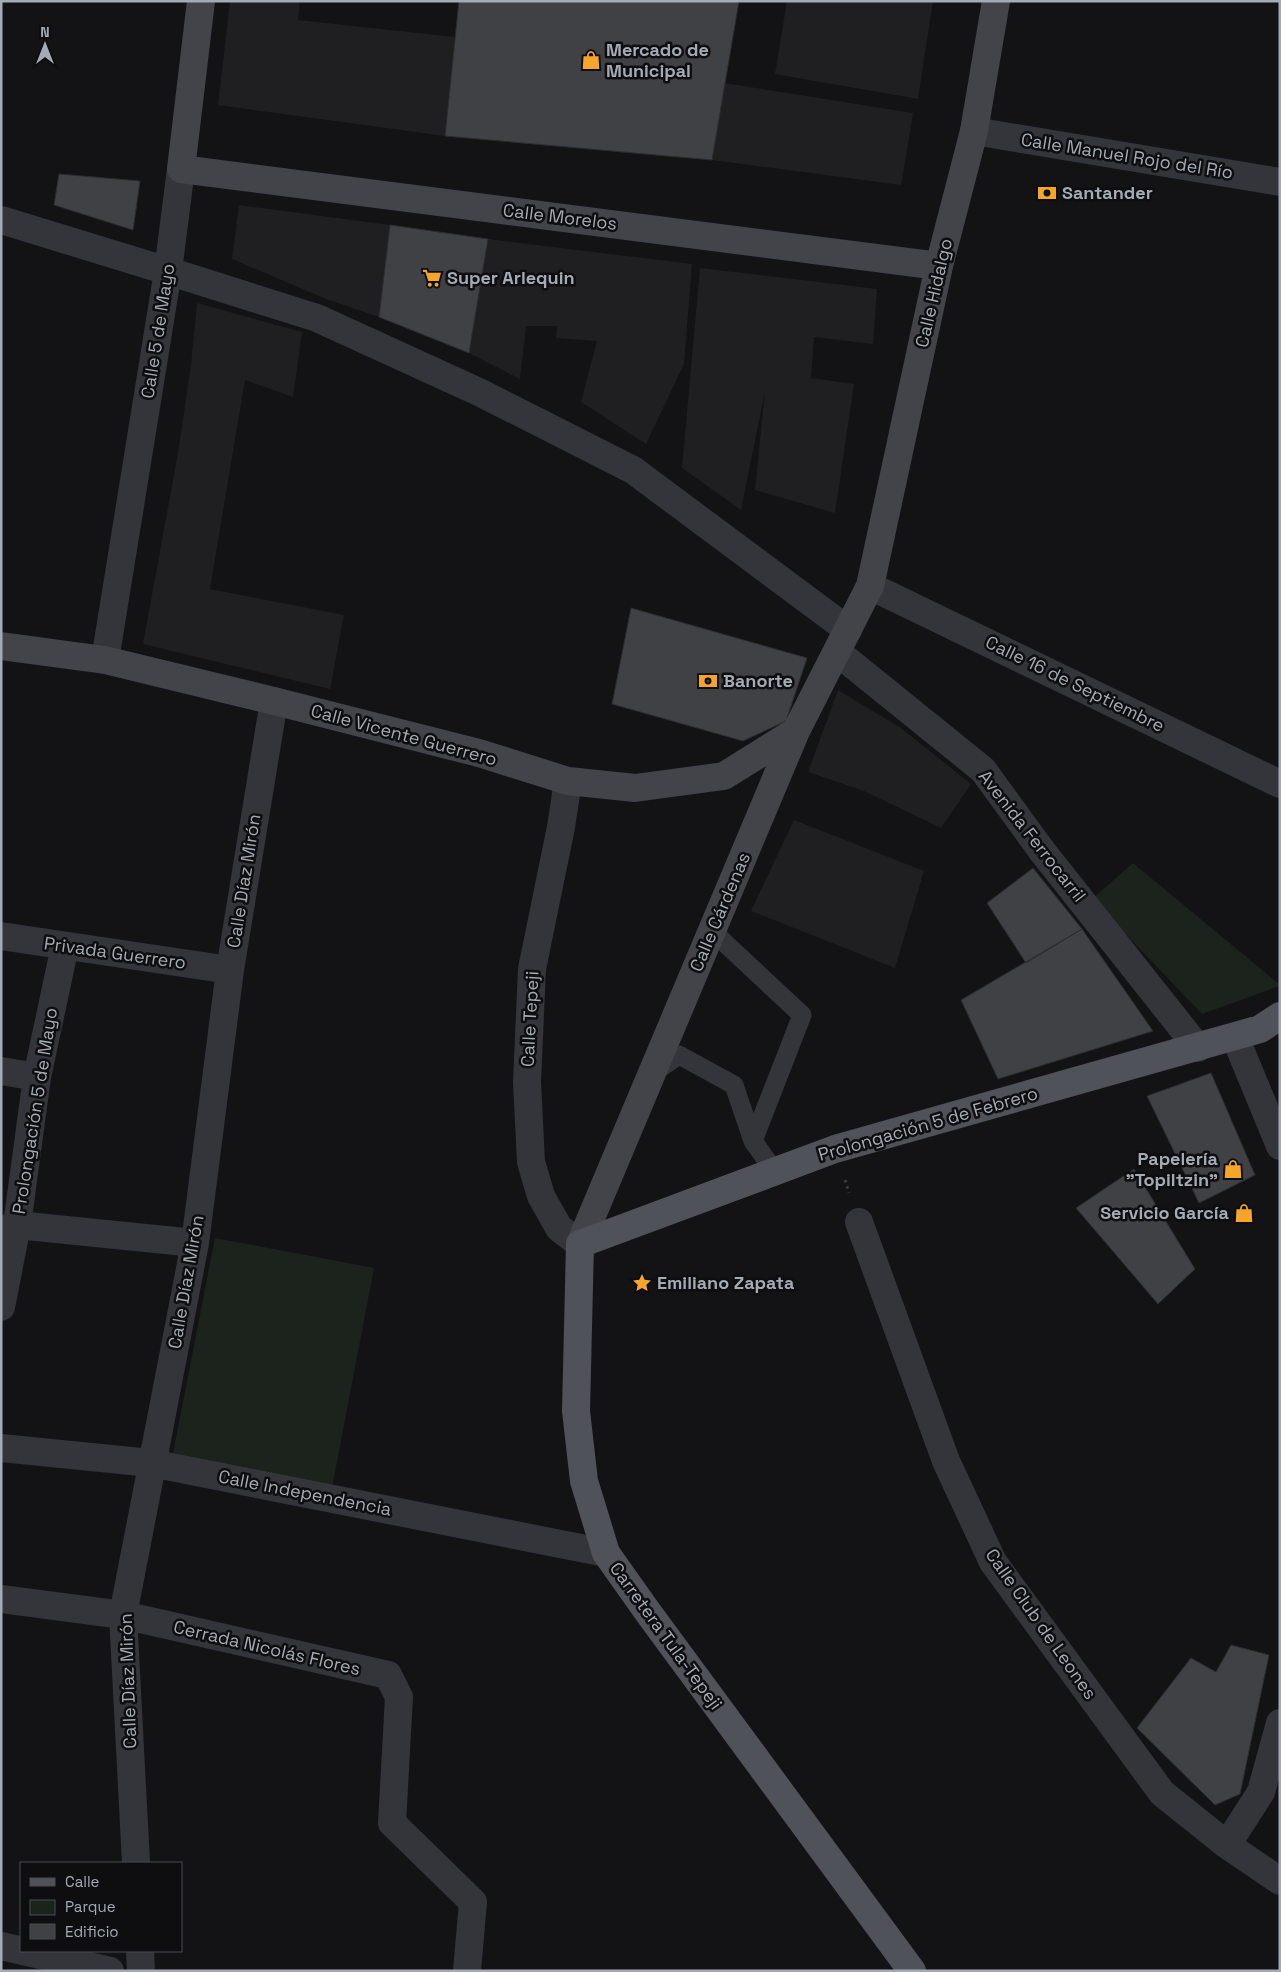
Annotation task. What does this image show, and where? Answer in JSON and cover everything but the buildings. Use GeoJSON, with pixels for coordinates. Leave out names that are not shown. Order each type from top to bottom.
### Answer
{"type":"FeatureCollection","features":[{"type":"Feature","properties":{"kind":"main road","name":"Calle 5 de Mayo"},"geometry":{"type":"LineString","coordinates":[[181,169],[202,1]]}},
{"type":"Feature","properties":{"kind":"main road","name":"Calle Hidalgo"},"geometry":{"type":"LineString","coordinates":[[870,586],[939,266],[974,131],[996,1]]}},
{"type":"Feature","properties":{"kind":"main road","name":"Calle Morelos"},"geometry":{"type":"LineString","coordinates":[[181,169],[939,266]]}},
{"type":"Feature","properties":{"kind":"main road","name":"Calle Cárdenas"},"geometry":{"type":"LineString","coordinates":[[580,1244],[796,731],[870,586]]}},
{"type":"Feature","properties":{"kind":"main road","name":"Calle Vicente Guerrero"},"geometry":{"type":"LineString","coordinates":[[1,646],[105,660],[274,700],[479,753],[568,781],[635,788],[724,776],[796,731]]}},
{"type":"Feature","properties":{"kind":"main road","name":"Prolongación 5 de Febrero"},"geometry":{"type":"LineString","coordinates":[[580,1244],[835,1149],[1235,1037],[1260,1029],[1280,1016]]}},
{"type":"Feature","properties":{"kind":"main road","name":"Carretera Tula-Tepeji"},"geometry":{"type":"LineString","coordinates":[[580,1244],[576,1411],[584,1481],[606,1553],[912,1971]]}},
{"type":"Feature","properties":{"kind":"street","name":"Calle Manuel Rojo del Río"},"geometry":{"type":"LineString","coordinates":[[974,131],[1280,182]]}},
{"type":"Feature","properties":{"kind":"street","name":"Calle 5 de Mayo"},"geometry":{"type":"LineString","coordinates":[[105,660],[168,271],[181,169]]}},
{"type":"Feature","properties":{"kind":"street","name":"Avenida Ferrocarril"},"geometry":{"type":"LineString","coordinates":[[1,220],[316,318],[481,393],[632,470],[842,641],[983,770],[1042,851],[1198,1048]]}},
{"type":"Feature","properties":{"kind":"street","name":"Calle 16 de Septiembre"},"geometry":{"type":"LineString","coordinates":[[870,586],[1280,784]]}},
{"type":"Feature","properties":{"kind":"street","name":"Calle Díaz Mirón"},"geometry":{"type":"LineString","coordinates":[[136,1862],[123,1615],[195,1243],[230,970],[274,700]]}},
{"type":"Feature","properties":{"kind":"street","name":"Calle Tepeji"},"geometry":{"type":"LineString","coordinates":[[568,781],[561,827],[532,969],[527,1082],[531,1162],[541,1196],[559,1228],[580,1244]]}},
{"type":"Feature","properties":{"kind":"street","name":"Privada Guerrero"},"geometry":{"type":"LineString","coordinates":[[1,936],[230,970]]}},
{"type":"Feature","properties":{"kind":"street","name":"Prolongación 5 de Mayo"},"geometry":{"type":"LineString","coordinates":[[1,1307],[9,1227],[37,1077],[65,946]]}},
{"type":"Feature","properties":{"kind":"street"},"geometry":{"type":"LineString","coordinates":[[1235,1037],[1280,1146]]}},
{"type":"Feature","properties":{"kind":"street"},"geometry":{"type":"LineString","coordinates":[[1,1071],[37,1077]]}},
{"type":"Feature","properties":{"kind":"street","name":"Calle Club de Leones"},"geometry":{"type":"LineString","coordinates":[[859,1222],[946,1461],[993,1562],[1162,1793],[1227,1844],[1280,1881]]}},
{"type":"Feature","properties":{"kind":"street"},"geometry":{"type":"LineString","coordinates":[[9,1227],[195,1243]]}},
{"type":"Feature","properties":{"kind":"street","name":"Calle Independencia"},"geometry":{"type":"LineString","coordinates":[[1,1448],[152,1463],[606,1553]]}},
{"type":"Feature","properties":{"kind":"street"},"geometry":{"type":"LineString","coordinates":[[1,1599],[123,1615]]}},
{"type":"Feature","properties":{"kind":"street","name":"Cerrada Nicolás Flores"},"geometry":{"type":"LineString","coordinates":[[123,1615],[388,1675],[398,1697],[392,1823],[473,1902],[466,1971]]}},
{"type":"Feature","properties":{"kind":"street"},"geometry":{"type":"LineString","coordinates":[[1227,1844],[1261,1792],[1280,1724]]}},
{"type":"Feature","properties":{"kind":"street"},"geometry":{"type":"LineString","coordinates":[[1,1946],[20,1950]]}},
{"type":"Feature","properties":{"kind":"street"},"geometry":{"type":"LineString","coordinates":[[27,1952],[110,1971]]}},
{"type":"Feature","properties":{"kind":"street"},"geometry":{"type":"LineString","coordinates":[[140,1952],[141,1971]]}},
{"type":"Feature","properties":{"kind":"lane"},"geometry":{"type":"LineString","coordinates":[[712,931],[802,1015],[753,1141]]}},
{"type":"Feature","properties":{"kind":"lane"},"geometry":{"type":"LineString","coordinates":[[652,1074],[679,1055],[734,1085],[753,1141],[775,1172]]}},
{"type":"Feature","properties":{"kind":"path"},"geometry":{"type":"LineString","coordinates":[[835,1149],[859,1222]]}},
{"type":"Feature","properties":{"kind":"shaded area"},"geometry":{"type":"Polygon","coordinates":[[[230,1],[300,1],[298,20],[455,37],[445,136],[218,105],[230,1]]]}},
{"type":"Feature","properties":{"kind":"shaded area"},"geometry":{"type":"Polygon","coordinates":[[[787,1],[933,1],[918,99],[775,74],[787,1]]]}},
{"type":"Feature","properties":{"kind":"shaded area"},"geometry":{"type":"Polygon","coordinates":[[[725,83],[913,113],[901,185],[712,160],[725,83]]]}},
{"type":"Feature","properties":{"kind":"shaded area"},"geometry":{"type":"Polygon","coordinates":[[[239,205],[390,225],[379,317],[326,299],[232,259],[239,205]]]}},
{"type":"Feature","properties":{"kind":"shaded area"},"geometry":{"type":"Polygon","coordinates":[[[488,239],[692,264],[684,364],[646,444],[581,402],[597,341],[556,338],[557,326],[526,326],[520,379],[469,353],[488,239]]]}},
{"type":"Feature","properties":{"kind":"shaded area"},"geometry":{"type":"Polygon","coordinates":[[[700,268],[877,289],[873,344],[814,337],[811,378],[854,384],[835,513],[755,490],[765,391],[741,510],[682,468],[700,268]]]}},
{"type":"Feature","properties":{"kind":"shaded area"},"geometry":{"type":"Polygon","coordinates":[[[197,303],[302,332],[293,397],[245,380],[210,589],[344,615],[330,689],[143,644],[178,453],[191,365],[197,303]]]}},
{"type":"Feature","properties":{"kind":"shaded area"},"geometry":{"type":"Polygon","coordinates":[[[838,690],[901,728],[971,784],[941,828],[864,791],[808,772],[838,690]]]}},
{"type":"Feature","properties":{"kind":"shaded area"},"geometry":{"type":"Polygon","coordinates":[[[794,820],[924,871],[895,968],[751,911],[794,820]]]}},
{"type":"Feature","properties":{"kind":"green space"},"geometry":{"type":"Polygon","coordinates":[[[1133,863],[1280,986],[1202,1014],[1092,899],[1133,863]]]}},
{"type":"Feature","properties":{"kind":"green space"},"geometry":{"type":"Polygon","coordinates":[[[215,1238],[374,1268],[332,1488],[173,1453],[215,1238]]]}},
{"type":"Feature","properties":{"kind":"place","name":"Mercado de Municipal"},"geometry":{"type":"Point","coordinates":[591,60]}},
{"type":"Feature","properties":{"kind":"place","name":"Santander"},"geometry":{"type":"Point","coordinates":[1047,193]}},
{"type":"Feature","properties":{"kind":"place","name":"Super Arlequin"},"geometry":{"type":"Point","coordinates":[432,278]}},
{"type":"Feature","properties":{"kind":"place","name":"Banorte"},"geometry":{"type":"Point","coordinates":[708,681]}},
{"type":"Feature","properties":{"kind":"place","name":"Papelería \"Topiltzin\""},"geometry":{"type":"Point","coordinates":[1233,1169]}},
{"type":"Feature","properties":{"kind":"place","name":"Servicio García"},"geometry":{"type":"Point","coordinates":[1244,1213]}},
{"type":"Feature","properties":{"kind":"place","name":"Emiliano Zapata"},"geometry":{"type":"Point","coordinates":[642,1283]}}]}
